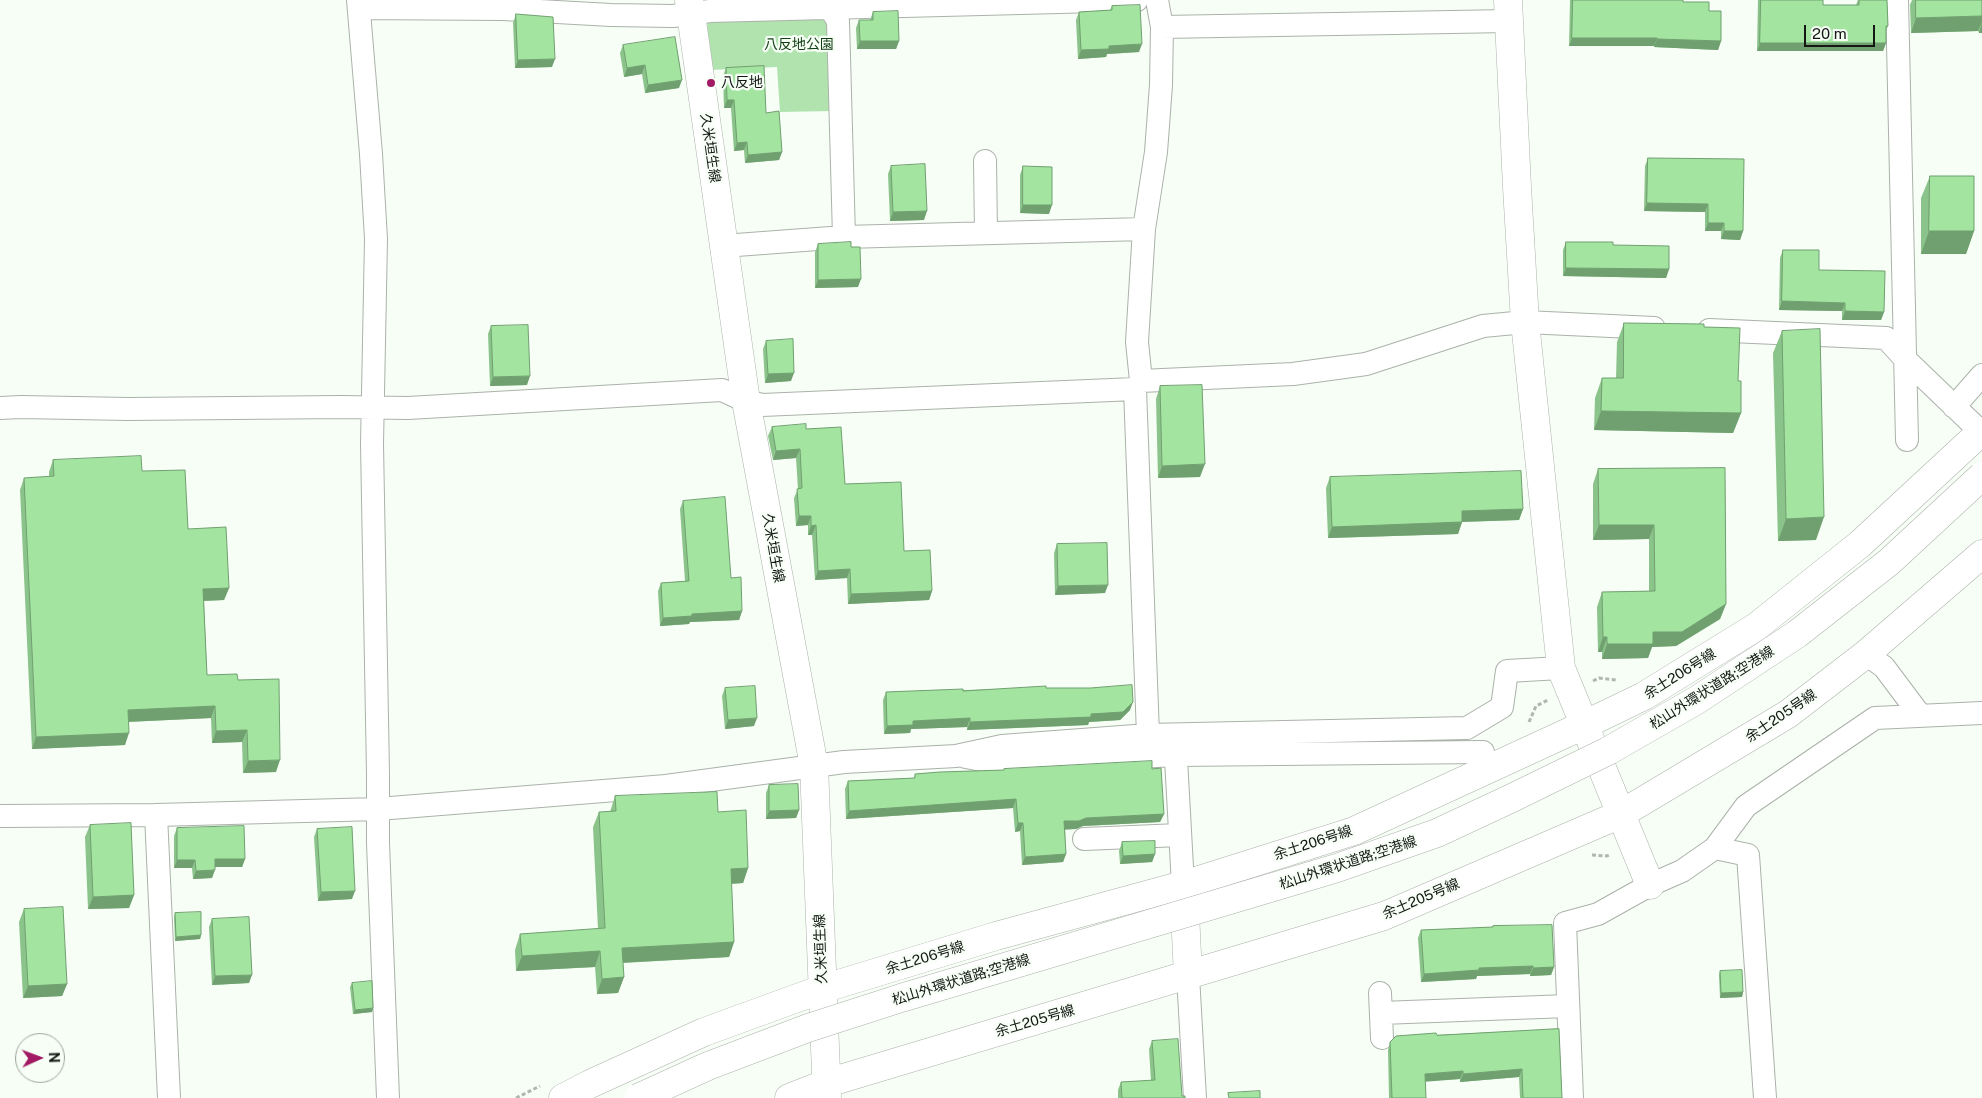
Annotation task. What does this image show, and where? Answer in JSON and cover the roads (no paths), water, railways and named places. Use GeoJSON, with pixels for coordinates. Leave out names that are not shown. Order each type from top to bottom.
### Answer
{"type":"FeatureCollection","features":[{"type":"Feature","properties":{"kind":"main road","name":"久米垣生線"},"geometry":{"type":"LineString","coordinates":[[690,7],[746,401],[814,766],[827,1091]]}},
{"type":"Feature","properties":{"kind":"main road"},"geometry":{"type":"LineString","coordinates":[[1508,11],[1526,322],[1566,679],[1650,884]]}},
{"type":"Feature","properties":{"kind":"main road","name":"余土206号線"},"geometry":{"type":"LineString","coordinates":[[552,1092],[590,1084],[704,1032],[822,989],[996,936],[1183,885],[1354,831],[1584,725],[1644,696],[1756,627],[1860,544],[1982,432]]}},
{"type":"Feature","properties":{"kind":"main road","name":"松山外環状道路;空港線"},"geometry":{"type":"LineString","coordinates":[[638,1098],[708,1066],[808,1028],[901,998],[1337,868],[1436,833],[1512,798],[1608,751],[1697,700],[1797,634],[1889,562],[1982,476]]}},
{"type":"Feature","properties":{"kind":"main road","name":"余土205号線"},"geometry":{"type":"LineString","coordinates":[[789,1098],[827,1091],[1188,976],[1384,916],[1621,814],[1788,714],[1866,654],[1982,554]]}},
{"type":"Feature","properties":{"kind":"main road"},"geometry":{"type":"LineString","coordinates":[[1183,885],[1188,976]]}},
{"type":"Feature","properties":{"kind":"street"},"geometry":{"type":"LineString","coordinates":[[388,1098],[378,809],[372,407],[376,239],[359,4],[673,16],[690,7],[710,11],[830,4],[1138,0]]}},
{"type":"Feature","properties":{"kind":"street"},"geometry":{"type":"LineString","coordinates":[[1148,735],[1137,342],[1144,229],[1156,152],[1161,85],[1162,27],[1157,0]]}},
{"type":"Feature","properties":{"kind":"street"},"geometry":{"type":"LineString","coordinates":[[1898,0],[1907,440]]}},
{"type":"Feature","properties":{"kind":"street"},"geometry":{"type":"LineString","coordinates":[[830,4],[838,20],[844,237]]}},
{"type":"Feature","properties":{"kind":"street"},"geometry":{"type":"LineString","coordinates":[[1162,27],[1508,11]]}},
{"type":"Feature","properties":{"kind":"street"},"geometry":{"type":"LineString","coordinates":[[986,161],[986,233]]}},
{"type":"Feature","properties":{"kind":"street"},"geometry":{"type":"LineString","coordinates":[[724,246],[844,237],[1144,229]]}},
{"type":"Feature","properties":{"kind":"street"},"geometry":{"type":"LineString","coordinates":[[0,408],[408,408],[722,390],[746,401],[762,405],[1138,385],[1293,374],[1366,364],[1483,326],[1526,322],[1886,338],[1906,360],[1982,432]]}},
{"type":"Feature","properties":{"kind":"street"},"geometry":{"type":"LineString","coordinates":[[1954,407],[1982,375]]}},
{"type":"Feature","properties":{"kind":"street"},"geometry":{"type":"LineString","coordinates":[[1866,654],[1884,667],[1920,715]]}},
{"type":"Feature","properties":{"kind":"street"},"geometry":{"type":"LineString","coordinates":[[956,756],[1002,764],[1175,745],[1467,728],[1502,708],[1507,671],[1566,679]]}},
{"type":"Feature","properties":{"kind":"street"},"geometry":{"type":"LineString","coordinates":[[1572,1098],[1565,922],[1598,914],[1650,884],[1682,870],[1715,848],[1746,806],[1875,718],[1982,713]]}},
{"type":"Feature","properties":{"kind":"street"},"geometry":{"type":"LineString","coordinates":[[0,816],[28,817],[378,809],[666,786],[844,762],[956,756],[1002,746],[1148,735],[1175,745],[1483,752]]}},
{"type":"Feature","properties":{"kind":"street"},"geometry":{"type":"LineString","coordinates":[[1175,745],[1183,885]]}},
{"type":"Feature","properties":{"kind":"street"},"geometry":{"type":"LineString","coordinates":[[156,814],[169,1098]]}},
{"type":"Feature","properties":{"kind":"street"},"geometry":{"type":"LineString","coordinates":[[1084,839],[1180,835]]}},
{"type":"Feature","properties":{"kind":"street"},"geometry":{"type":"LineString","coordinates":[[1715,848],[1748,855],[1765,1098]]}},
{"type":"Feature","properties":{"kind":"street"},"geometry":{"type":"LineString","coordinates":[[1188,976],[1195,1098]]}},
{"type":"Feature","properties":{"kind":"street"},"geometry":{"type":"LineString","coordinates":[[1382,1038],[1380,1003],[1568,1006]]}},
{"type":"Feature","properties":{"kind":"place","name":"八反地"},"geometry":{"type":"Point","coordinates":[711,83]}},
{"type":"Feature","properties":{"kind":"park label","name":"八反地公園"},"geometry":{"type":"Point","coordinates":[799,45]}}]}
